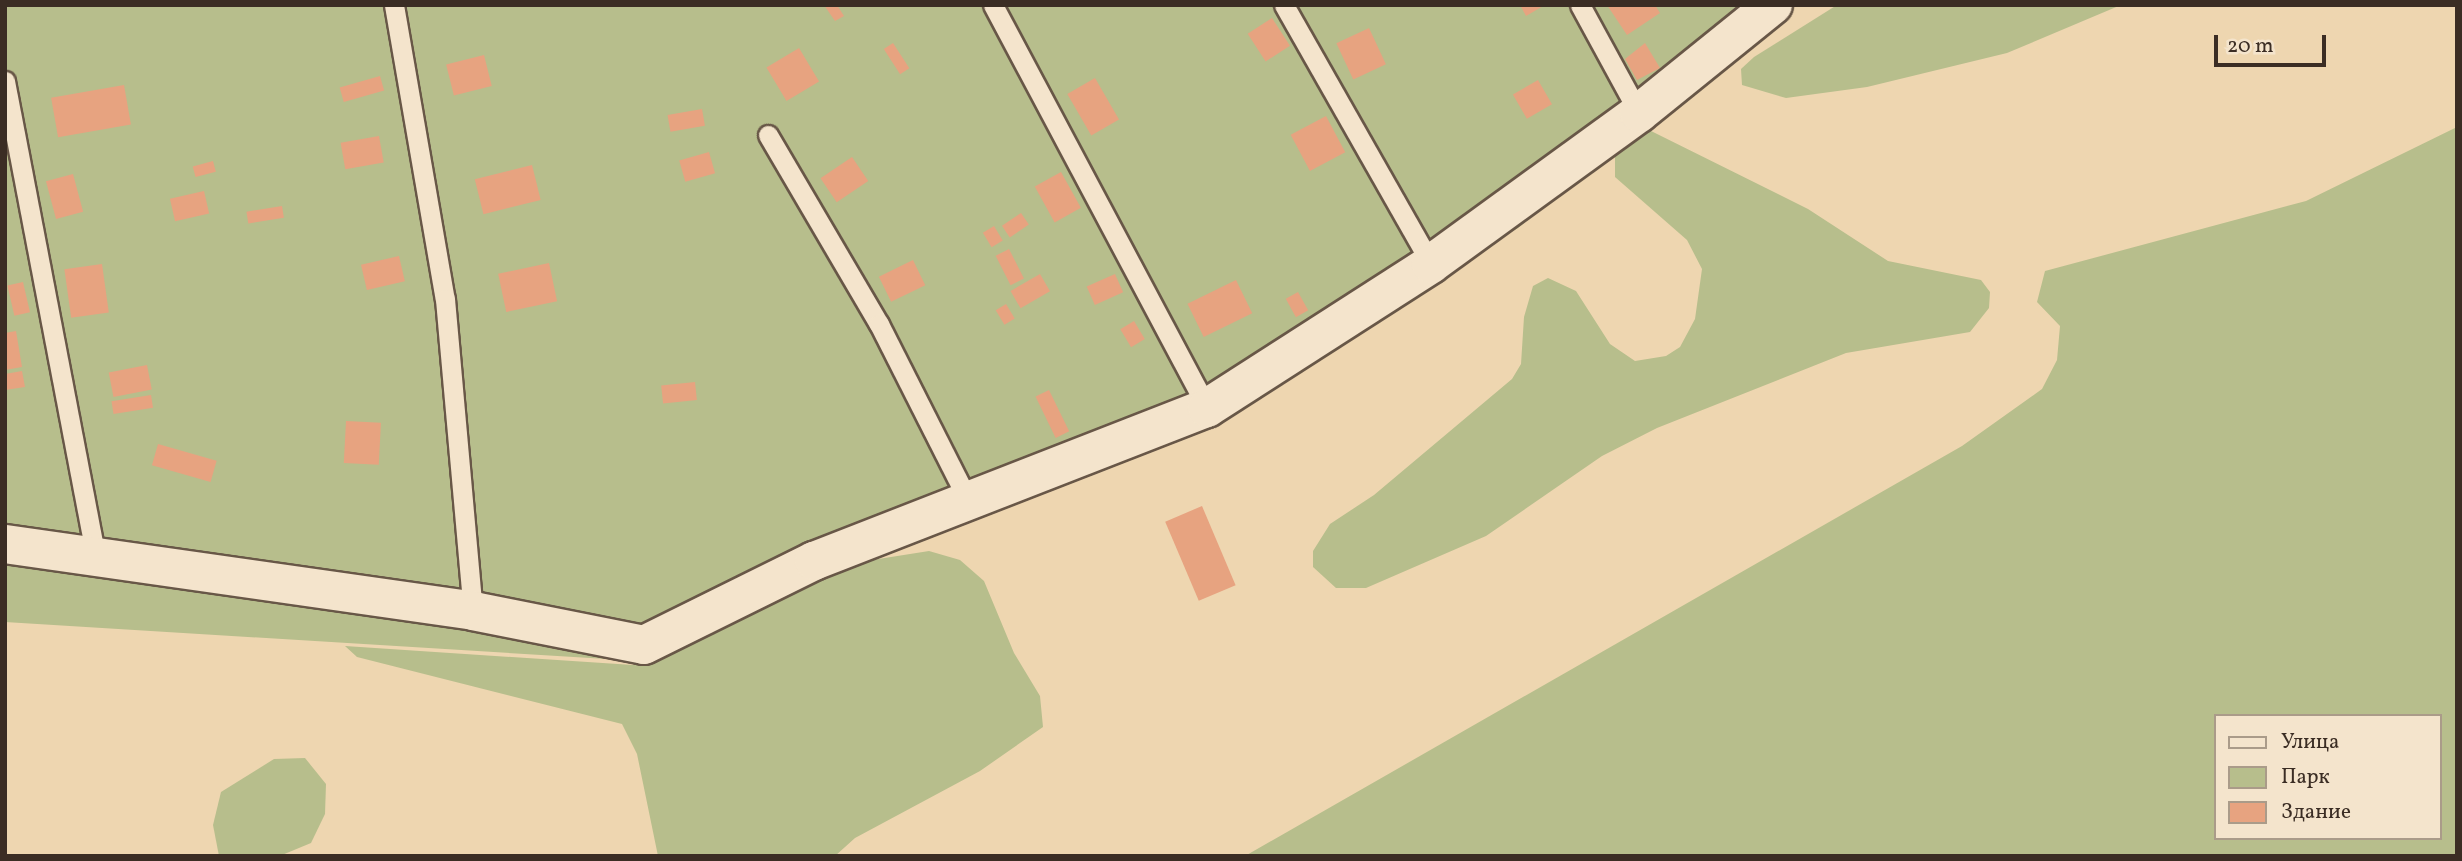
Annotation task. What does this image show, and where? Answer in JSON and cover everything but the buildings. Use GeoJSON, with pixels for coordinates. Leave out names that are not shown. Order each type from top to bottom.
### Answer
{"type":"FeatureCollection","features":[{"type":"Feature","properties":{"kind":"street"},"geometry":{"type":"LineString","coordinates":[[5,544],[95,554],[473,611],[644,645],[814,561],[1207,408],[1431,264],[1639,113],[1773,5]]}},
{"type":"Feature","properties":{"kind":"lane"},"geometry":{"type":"LineString","coordinates":[[394,5],[445,299],[473,611]]}},
{"type":"Feature","properties":{"kind":"lane"},"geometry":{"type":"LineString","coordinates":[[993,5],[1207,408]]}},
{"type":"Feature","properties":{"kind":"lane"},"geometry":{"type":"LineString","coordinates":[[1284,5],[1431,264]]}},
{"type":"Feature","properties":{"kind":"lane"},"geometry":{"type":"LineString","coordinates":[[1580,5],[1639,113]]}},
{"type":"Feature","properties":{"kind":"lane"},"geometry":{"type":"LineString","coordinates":[[5,81],[95,554]]}},
{"type":"Feature","properties":{"kind":"lane"},"geometry":{"type":"LineString","coordinates":[[768,135],[879,324],[968,500]]}},
{"type":"Feature","properties":{"kind":"green space"},"geometry":{"type":"Polygon","coordinates":[[[5,5],[1790,5],[1643,127],[1808,209],[1888,261],[1981,280],[1990,292],[1989,308],[1970,332],[1846,353],[1657,428],[1602,456],[1486,536],[1366,588],[1336,588],[1313,567],[1313,551],[1330,524],[1374,495],[1512,379],[1521,364],[1524,317],[1533,286],[1548,278],[1576,291],[1610,344],[1635,361],[1666,356],[1680,347],[1695,319],[1702,269],[1687,240],[1615,177],[1615,149],[1518,228],[1207,408],[986,514],[872,560],[929,551],[960,560],[984,581],[1014,653],[1040,696],[1043,727],[980,771],[855,838],[835,856],[658,856],[637,754],[622,724],[357,657],[345,646],[633,665],[822,580],[623,660],[5,622],[5,5]]]}},
{"type":"Feature","properties":{"kind":"green space"},"geometry":{"type":"Polygon","coordinates":[[[1837,5],[2121,5],[2007,53],[1867,87],[1786,98],[1742,85],[1741,69],[1754,57],[1837,5]]]}},
{"type":"Feature","properties":{"kind":"green space"},"geometry":{"type":"Polygon","coordinates":[[[2457,127],[2457,856],[1245,856],[1962,446],[2042,389],[2057,360],[2060,326],[2037,302],[2045,271],[2306,201],[2457,127]]]}},
{"type":"Feature","properties":{"kind":"green space"},"geometry":{"type":"Polygon","coordinates":[[[305,758],[326,784],[325,814],[311,843],[282,855],[219,856],[213,825],[221,792],[274,759],[305,758]]]}}]}
